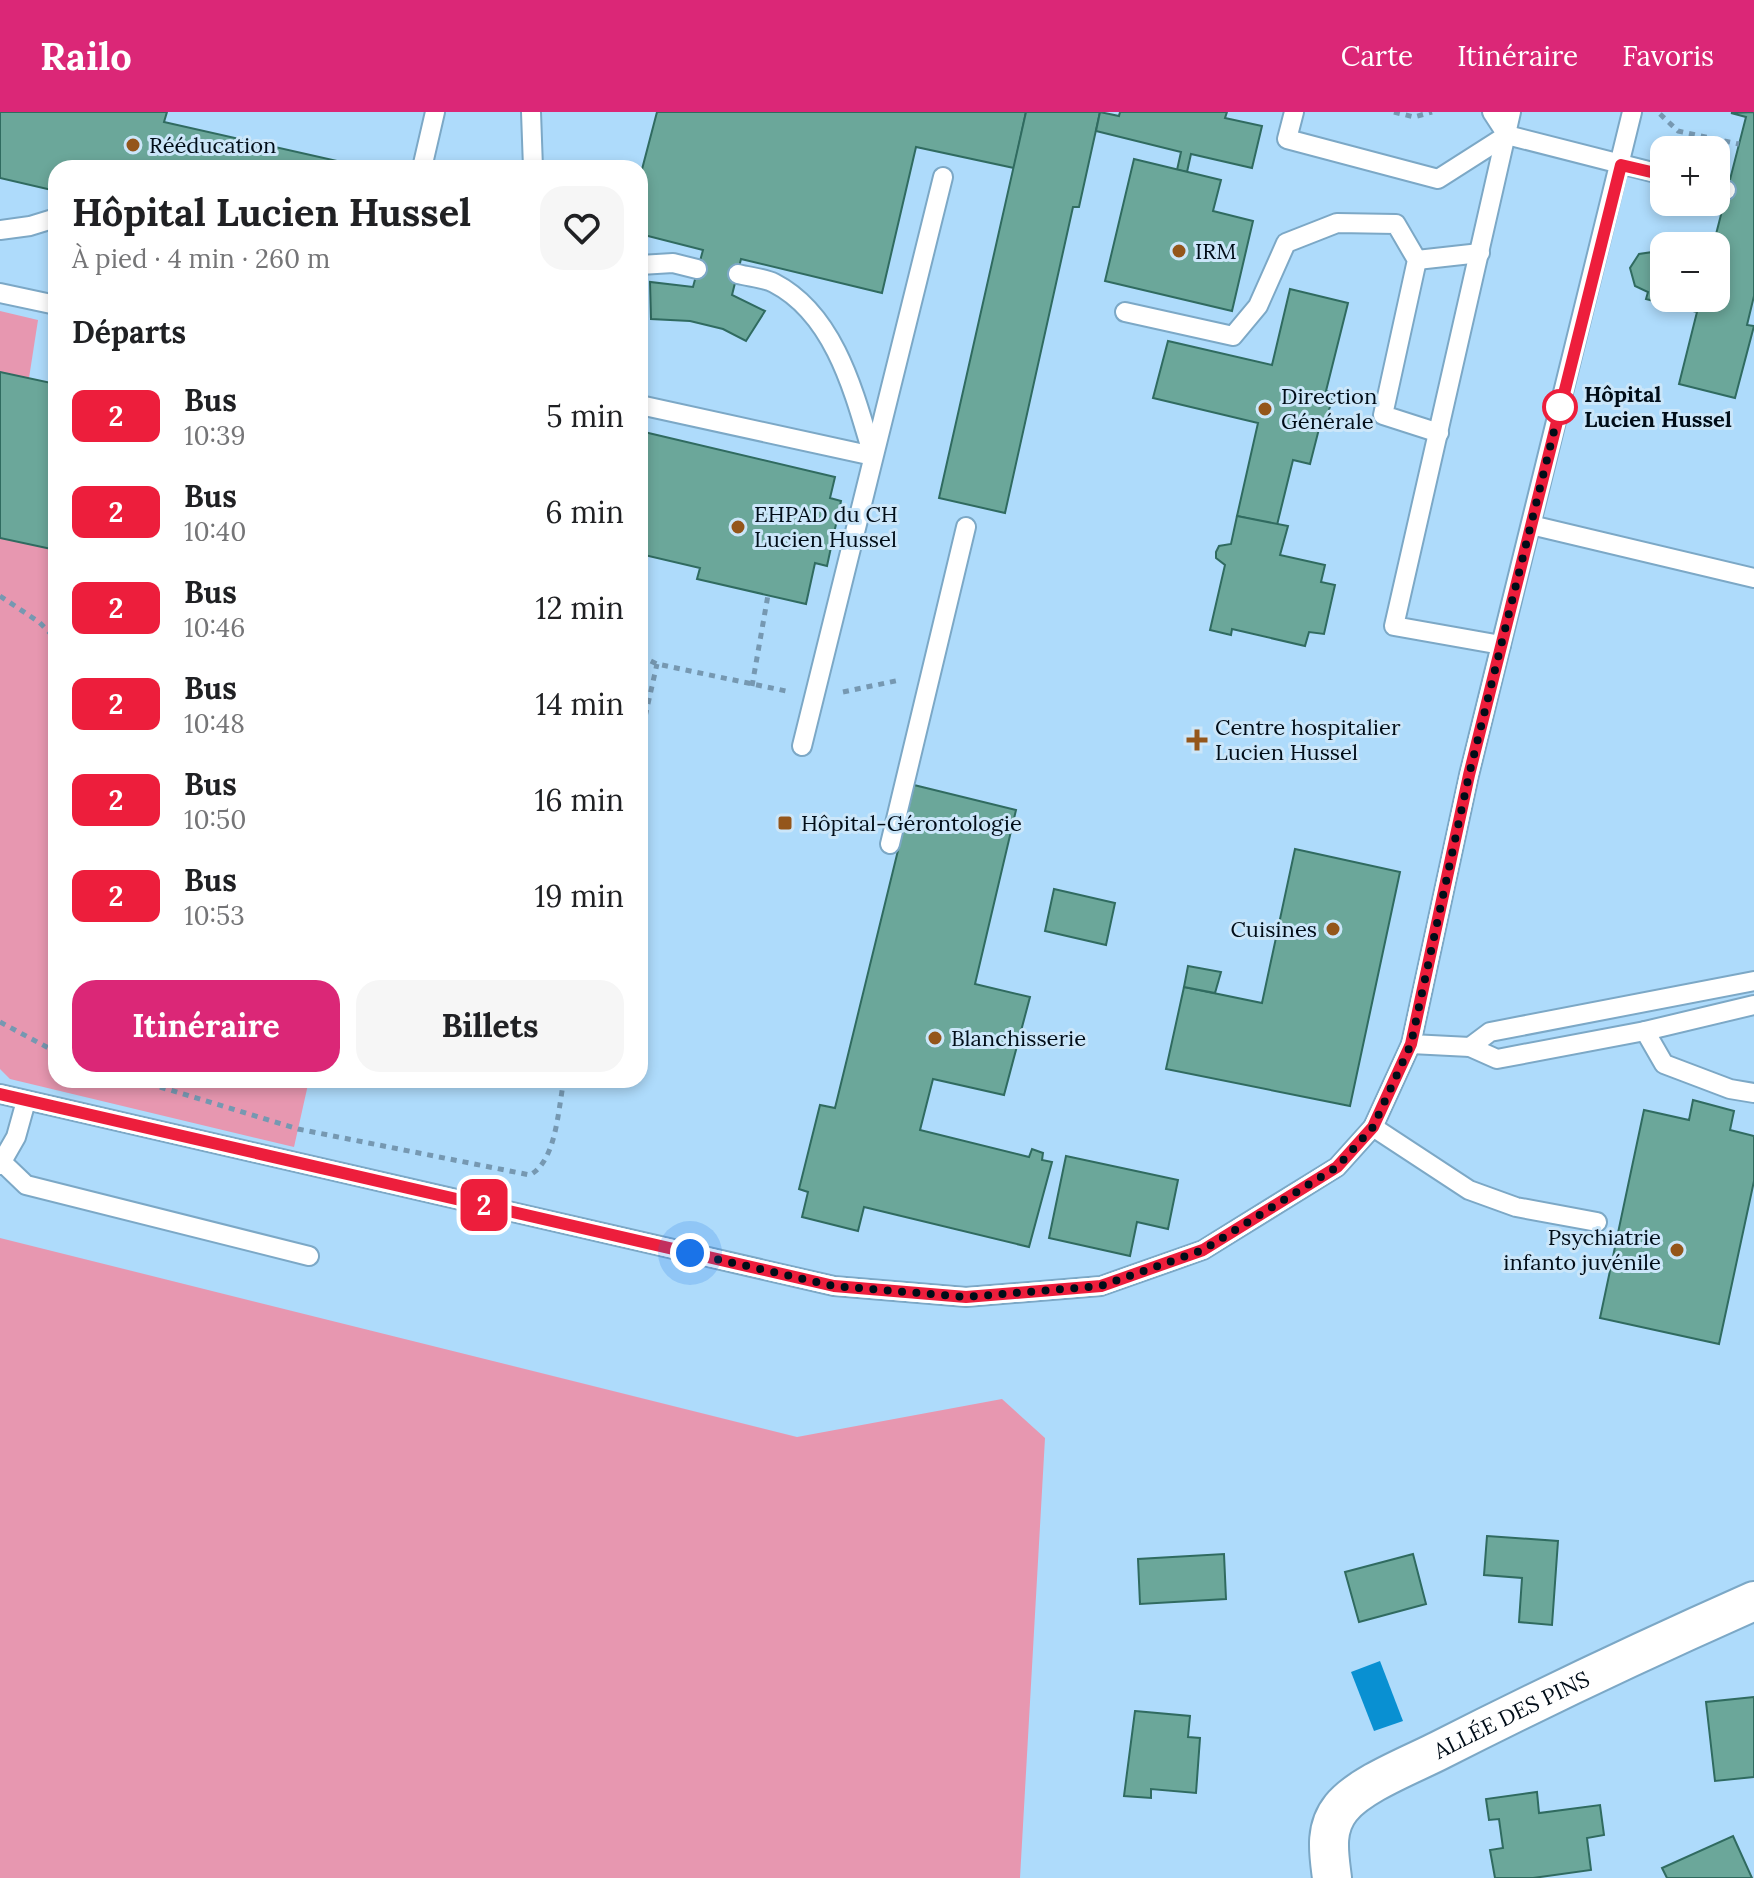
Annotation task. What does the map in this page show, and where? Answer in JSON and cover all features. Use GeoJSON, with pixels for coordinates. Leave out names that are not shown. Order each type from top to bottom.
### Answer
{"type":"FeatureCollection","features":[{"type":"Feature","properties":{"kind":"street","name":"ALLÉE DES PINS"},"geometry":{"type":"LineString","coordinates":[[1332,1878],[1328,1848],[1330,1825],[1342,1806],[1379,1781],[1605,1666],[1754,1601]]}},
{"type":"Feature","properties":{"kind":"lane"},"geometry":{"type":"LineString","coordinates":[[424,160],[435,112]]}},
{"type":"Feature","properties":{"kind":"lane"},"geometry":{"type":"LineString","coordinates":[[531,112],[533,160]]}},
{"type":"Feature","properties":{"kind":"lane"},"geometry":{"type":"LineString","coordinates":[[1294,112],[1287,139],[1438,179],[1507,135]]}},
{"type":"Feature","properties":{"kind":"lane"},"geometry":{"type":"LineString","coordinates":[[1492,112],[1507,135],[1650,172]]}},
{"type":"Feature","properties":{"kind":"lane"},"geometry":{"type":"LineString","coordinates":[[1501,645],[1394,626],[1511,112]]}},
{"type":"Feature","properties":{"kind":"lane"},"geometry":{"type":"LineString","coordinates":[[1,1094],[834,1286],[966,1297],[1101,1286],[1203,1250],[1337,1167],[1373,1127],[1411,1044],[1469,775],[1632,112]]}},
{"type":"Feature","properties":{"kind":"lane"},"geometry":{"type":"LineString","coordinates":[[802,746],[943,177]]}},
{"type":"Feature","properties":{"kind":"lane"},"geometry":{"type":"LineString","coordinates":[[0,230],[48,220]]}},
{"type":"Feature","properties":{"kind":"lane"},"geometry":{"type":"LineString","coordinates":[[1125,312],[1233,336],[1258,306],[1286,243],[1337,223],[1396,224],[1417,260],[1383,415],[1439,433]]}},
{"type":"Feature","properties":{"kind":"lane"},"geometry":{"type":"LineString","coordinates":[[1417,260],[1480,253]]}},
{"type":"Feature","properties":{"kind":"lane"},"geometry":{"type":"LineString","coordinates":[[648,265],[673,263],[697,269]]}},
{"type":"Feature","properties":{"kind":"lane"},"geometry":{"type":"LineString","coordinates":[[738,274],[773,283],[803,307],[825,332],[849,378],[873,456]]}},
{"type":"Feature","properties":{"kind":"lane"},"geometry":{"type":"LineString","coordinates":[[0,293],[48,303]]}},
{"type":"Feature","properties":{"kind":"lane"},"geometry":{"type":"LineString","coordinates":[[648,407],[873,456]]}},
{"type":"Feature","properties":{"kind":"lane"},"geometry":{"type":"LineString","coordinates":[[1531,525],[1754,578]]}},
{"type":"Feature","properties":{"kind":"lane"},"geometry":{"type":"LineString","coordinates":[[890,844],[966,527]]}},
{"type":"Feature","properties":{"kind":"lane"},"geometry":{"type":"LineString","coordinates":[[1470,1047],[1490,1032],[1754,981]]}},
{"type":"Feature","properties":{"kind":"lane"},"geometry":{"type":"LineString","coordinates":[[1411,1044],[1470,1047],[1497,1059],[1645,1031],[1754,1005]]}},
{"type":"Feature","properties":{"kind":"lane"},"geometry":{"type":"LineString","coordinates":[[1645,1031],[1664,1064],[1730,1089],[1754,1093]]}},
{"type":"Feature","properties":{"kind":"lane"},"geometry":{"type":"LineString","coordinates":[[26,1101],[16,1137],[2,1164],[26,1185],[309,1256]]}},
{"type":"Feature","properties":{"kind":"lane"},"geometry":{"type":"LineString","coordinates":[[1373,1127],[1469,1190],[1516,1207],[1597,1222]]}},
{"type":"Feature","properties":{"kind":"path"},"geometry":{"type":"LineString","coordinates":[[1394,112],[1414,117],[1432,112]]}},
{"type":"Feature","properties":{"kind":"path"},"geometry":{"type":"LineString","coordinates":[[1648,112],[1665,115],[1678,131],[1739,144]]}},
{"type":"Feature","properties":{"kind":"path"},"geometry":{"type":"LineString","coordinates":[[752,686],[768,595]]}},
{"type":"Feature","properties":{"kind":"path"},"geometry":{"type":"LineString","coordinates":[[0,596],[48,631]]}},
{"type":"Feature","properties":{"kind":"path"},"geometry":{"type":"LineString","coordinates":[[648,704],[657,664]]}},
{"type":"Feature","properties":{"kind":"path"},"geometry":{"type":"LineString","coordinates":[[0,1022],[48,1048]]}},
{"type":"Feature","properties":{"kind":"path"},"geometry":{"type":"LineString","coordinates":[[164,1088],[322,1135],[530,1175],[540,1169],[548,1155],[562,1088]]}},
{"type":"Feature","properties":{"kind":"shaded area"},"geometry":{"type":"Polygon","coordinates":[[[0,311],[38,320],[29,378],[0,372],[0,311]]]}},
{"type":"Feature","properties":{"kind":"shaded area"},"geometry":{"type":"Polygon","coordinates":[[[0,538],[48,548],[48,1088],[307,1088],[294,1147],[10,1079],[0,1069],[0,538]]]}},
{"type":"Feature","properties":{"kind":"shaded area"},"geometry":{"type":"Polygon","coordinates":[[[0,1238],[797,1437],[1002,1399],[1045,1438],[1020,1878],[0,1878],[0,1238]]]}},
{"type":"Feature","properties":{"kind":"water"},"geometry":{"type":"Polygon","coordinates":[[[1380,1661],[1403,1721],[1374,1731],[1351,1672],[1380,1661]]]}},
{"type":"Feature","properties":{"kind":"building","name":"Rééducation"},"geometry":{"type":"Polygon","coordinates":[[[0,112],[167,112],[164,122],[333,160],[48,160],[48,189],[0,178],[0,112]]]}},
{"type":"Feature","properties":{"kind":"building"},"geometry":{"type":"Polygon","coordinates":[[[657,112],[1026,112],[1014,168],[916,147],[882,293],[741,259],[732,295],[765,311],[746,341],[723,329],[690,321],[651,319],[650,282],[693,287],[703,250],[648,236],[648,160],[644,160],[657,112]]]}},
{"type":"Feature","properties":{"kind":"building"},"geometry":{"type":"Polygon","coordinates":[[[1026,112],[1100,112],[1079,207],[1073,207],[1005,513],[939,498],[1026,112]]]}},
{"type":"Feature","properties":{"kind":"building"},"geometry":{"type":"Polygon","coordinates":[[[1100,112],[1119,116],[1120,112],[1227,112],[1225,118],[1262,126],[1252,168],[1191,154],[1187,172],[1177,170],[1181,152],[1096,131],[1100,112]]]}},
{"type":"Feature","properties":{"kind":"building"},"geometry":{"type":"Polygon","coordinates":[[[1754,112],[1754,296],[1747,325],[1754,326],[1735,398],[1679,384],[1697,312],[1730,312],[1730,232],[1717,232],[1721,216],[1730,216],[1730,180],[1746,117],[1731,113],[1754,112]]]}},
{"type":"Feature","properties":{"kind":"building","name":"IRM"},"geometry":{"type":"Polygon","coordinates":[[[1134,159],[1221,180],[1213,211],[1253,221],[1232,311],[1105,281],[1134,159]]]}},
{"type":"Feature","properties":{"kind":"building"},"geometry":{"type":"Polygon","coordinates":[[[1650,252],[1650,300],[1646,299],[1648,292],[1635,286],[1630,268],[1639,254],[1650,252]]]}},
{"type":"Feature","properties":{"kind":"building","name":"Direction Générale"},"geometry":{"type":"Polygon","coordinates":[[[1290,289],[1348,303],[1326,391],[1334,393],[1326,420],[1321,421],[1310,464],[1293,460],[1277,525],[1237,516],[1258,423],[1153,398],[1168,341],[1272,365],[1290,289]]]}},
{"type":"Feature","properties":{"kind":"building"},"geometry":{"type":"Polygon","coordinates":[[[0,372],[48,382],[48,548],[0,538],[0,372]]]}},
{"type":"Feature","properties":{"kind":"building","name":"EHPAD du CH Lucien Hussel"},"geometry":{"type":"Polygon","coordinates":[[[648,433],[835,477],[830,498],[841,501],[827,566],[815,563],[806,604],[697,579],[700,568],[648,556],[648,433]]]}},
{"type":"Feature","properties":{"kind":"building"},"geometry":{"type":"Polygon","coordinates":[[[1237,516],[1288,526],[1280,555],[1325,565],[1321,582],[1335,585],[1324,634],[1309,632],[1305,646],[1232,629],[1231,635],[1210,630],[1225,565],[1216,558],[1216,552],[1219,546],[1231,544],[1237,516]]]}},
{"type":"Feature","properties":{"kind":"building","name":"Blanchisserie"},"geometry":{"type":"Polygon","coordinates":[[[914,785],[1016,810],[975,984],[1030,997],[1004,1095],[933,1079],[920,1130],[1029,1157],[1032,1149],[1043,1153],[1042,1160],[1052,1162],[1029,1247],[864,1207],[858,1231],[802,1217],[808,1192],[799,1189],[820,1105],[835,1108],[914,785]]]}},
{"type":"Feature","properties":{"kind":"building","name":"Cuisines"},"geometry":{"type":"Polygon","coordinates":[[[1295,849],[1400,872],[1350,1106],[1166,1069],[1184,987],[1262,1003],[1295,849]]]}},
{"type":"Feature","properties":{"kind":"building"},"geometry":{"type":"Polygon","coordinates":[[[1054,889],[1115,903],[1106,945],[1045,931],[1054,889]]]}},
{"type":"Feature","properties":{"kind":"building"},"geometry":{"type":"Polygon","coordinates":[[[1188,966],[1221,972],[1215,993],[1184,987],[1188,966]]]}},
{"type":"Feature","properties":{"kind":"building","name":"Psychiatrie infanto juvénile"},"geometry":{"type":"Polygon","coordinates":[[[1693,1100],[1734,1111],[1730,1130],[1754,1136],[1754,1181],[1719,1344],[1600,1318],[1644,1110],[1689,1120],[1693,1100]]]}},
{"type":"Feature","properties":{"kind":"building"},"geometry":{"type":"Polygon","coordinates":[[[1066,1156],[1178,1180],[1168,1229],[1137,1222],[1130,1256],[1049,1238],[1066,1156]]]}},
{"type":"Feature","properties":{"kind":"building"},"geometry":{"type":"Polygon","coordinates":[[[1487,1536],[1558,1541],[1552,1625],[1519,1622],[1522,1578],[1484,1575],[1487,1536]]]}},
{"type":"Feature","properties":{"kind":"building"},"geometry":{"type":"Polygon","coordinates":[[[1224,1554],[1226,1599],[1140,1604],[1138,1559],[1224,1554]]]}},
{"type":"Feature","properties":{"kind":"building"},"geometry":{"type":"Polygon","coordinates":[[[1413,1554],[1426,1604],[1359,1622],[1345,1572],[1413,1554]]]}},
{"type":"Feature","properties":{"kind":"building"},"geometry":{"type":"Polygon","coordinates":[[[1754,1697],[1754,1777],[1715,1781],[1706,1702],[1754,1697]]]}},
{"type":"Feature","properties":{"kind":"building"},"geometry":{"type":"Polygon","coordinates":[[[1135,1711],[1190,1716],[1188,1737],[1200,1738],[1196,1793],[1151,1789],[1151,1798],[1124,1796],[1135,1711]]]}},
{"type":"Feature","properties":{"kind":"building"},"geometry":{"type":"Polygon","coordinates":[[[1537,1792],[1539,1813],[1600,1805],[1604,1835],[1587,1838],[1591,1870],[1533,1878],[1495,1878],[1490,1850],[1503,1848],[1499,1819],[1489,1820],[1486,1799],[1537,1792]]]}},
{"type":"Feature","properties":{"kind":"building"},"geometry":{"type":"Polygon","coordinates":[[[1733,1836],[1752,1878],[1667,1878],[1662,1868],[1733,1836]]]}},
{"type":"Feature","properties":{"kind":"bus line","name":"2"},"geometry":{"type":"LineString","coordinates":[[0,1094],[834,1286],[966,1297],[1101,1286],[1203,1250],[1337,1167],[1373,1127],[1388,1101],[1411,1044],[1469,775],[1621,165],[1650,172]]}},
{"type":"Feature","properties":{"kind":"place","name":"Rééducation"},"geometry":{"type":"Point","coordinates":[133,145]}},
{"type":"Feature","properties":{"kind":"place","name":"IRM"},"geometry":{"type":"Point","coordinates":[1179,251]}},
{"type":"Feature","properties":{"kind":"place","name":"Hôpital Lucien Hussel"},"geometry":{"type":"Point","coordinates":[1560,407]}},
{"type":"Feature","properties":{"kind":"place","name":"Direction Générale"},"geometry":{"type":"Point","coordinates":[1265,409]}},
{"type":"Feature","properties":{"kind":"place","name":"EHPAD du CH Lucien Hussel"},"geometry":{"type":"Point","coordinates":[738,527]}},
{"type":"Feature","properties":{"kind":"place","name":"Centre hospitalier Lucien Hussel"},"geometry":{"type":"Point","coordinates":[1197,740]}},
{"type":"Feature","properties":{"kind":"place","name":"Hôpital-Gérontologie"},"geometry":{"type":"Point","coordinates":[785,823]}},
{"type":"Feature","properties":{"kind":"place","name":"Cuisines"},"geometry":{"type":"Point","coordinates":[1333,929]}},
{"type":"Feature","properties":{"kind":"place","name":"Blanchisserie"},"geometry":{"type":"Point","coordinates":[935,1038]}},
{"type":"Feature","properties":{"kind":"place","name":"Psychiatrie infanto juvénile"},"geometry":{"type":"Point","coordinates":[1677,1250]}},
{"type":"Feature","properties":{"kind":"route"},"geometry":{"type":"LineString","coordinates":[[690,1253],[834,1286],[966,1297],[1101,1286],[1203,1250],[1337,1167],[1373,1127],[1388,1101],[1411,1044],[1469,775],[1560,407]]}}]}
